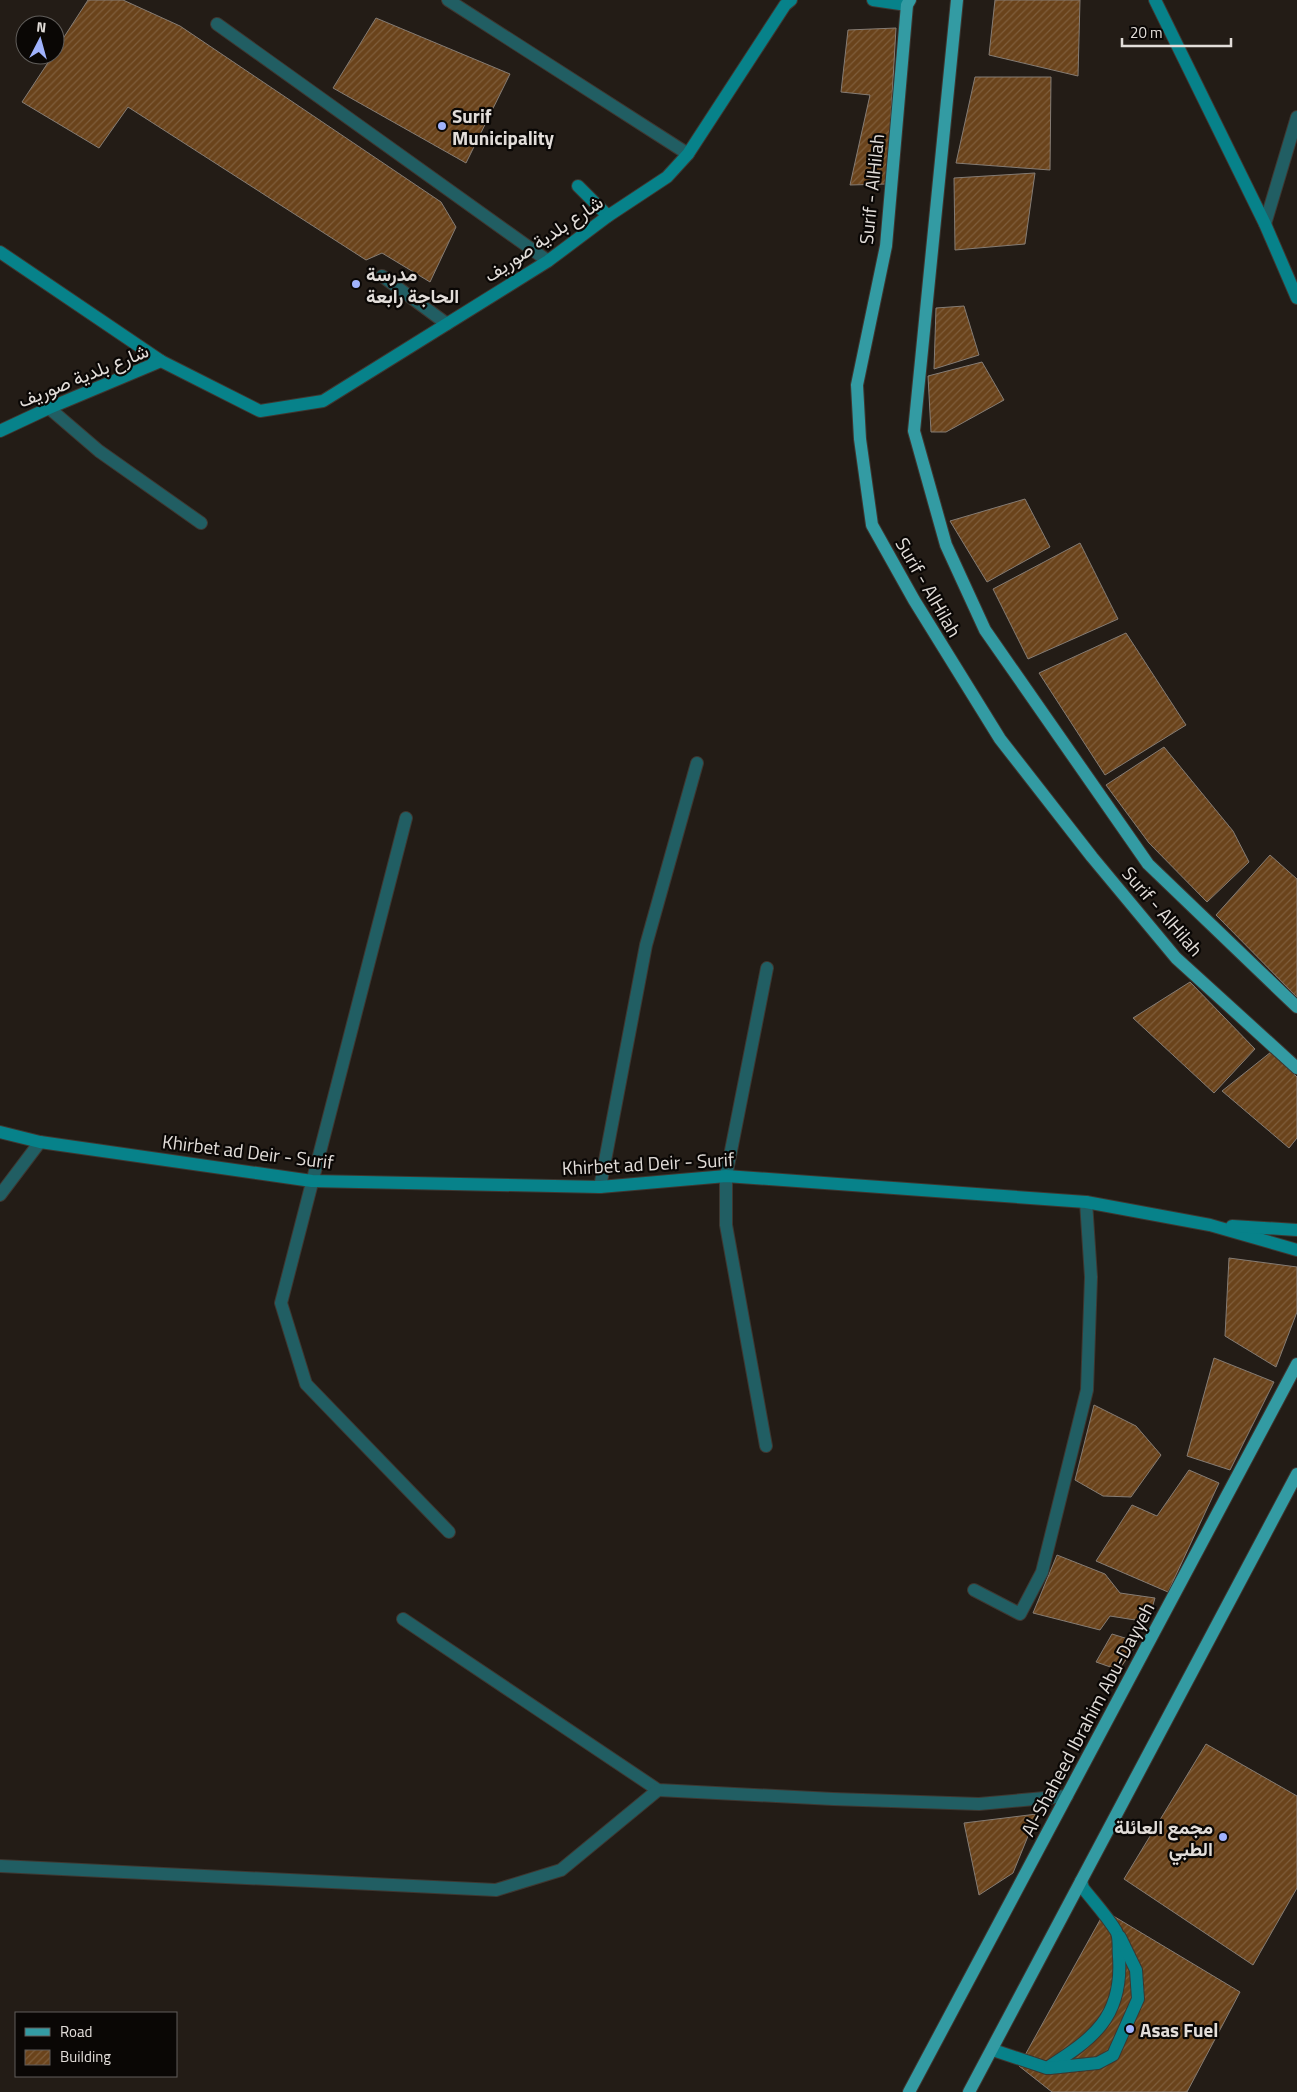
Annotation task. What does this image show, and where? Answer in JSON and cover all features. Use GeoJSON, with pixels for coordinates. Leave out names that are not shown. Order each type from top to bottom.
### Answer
{"type":"FeatureCollection","features":[{"type":"Feature","properties":{"kind":"main road","name":"Surif - AlHilah"},"geometry":{"type":"LineString","coordinates":[[957,0],[914,431],[946,545],[985,630],[1148,864],[1297,1007]]}},
{"type":"Feature","properties":{"kind":"main road","name":"Surif - AlHilah"},"geometry":{"type":"LineString","coordinates":[[908,3],[886,246],[857,385],[860,439],[872,525],[914,600],[1000,739],[1092,857],[1176,958],[1297,1068]]}},
{"type":"Feature","properties":{"kind":"main road","name":"Al-Shaheed Ibrahim Abu-Dayyeh"},"geometry":{"type":"LineString","coordinates":[[909,2092],[1297,1364]]}},
{"type":"Feature","properties":{"kind":"main road"},"geometry":{"type":"LineString","coordinates":[[969,2092],[993,2050],[1297,1474]]}},
{"type":"Feature","properties":{"kind":"street"},"geometry":{"type":"LineString","coordinates":[[448,0],[688,154]]}},
{"type":"Feature","properties":{"kind":"street","name":"شارع بلدية صوريف"},"geometry":{"type":"LineString","coordinates":[[0,431],[49,408],[161,362],[260,411],[323,401],[548,261],[608,216],[667,177],[688,154],[785,5],[792,0]]}},
{"type":"Feature","properties":{"kind":"street"},"geometry":{"type":"LineString","coordinates":[[872,0],[908,3]]}},
{"type":"Feature","properties":{"kind":"street"},"geometry":{"type":"LineString","coordinates":[[1155,0],[1265,224],[1297,298]]}},
{"type":"Feature","properties":{"kind":"street"},"geometry":{"type":"LineString","coordinates":[[217,24],[548,261]]}},
{"type":"Feature","properties":{"kind":"street"},"geometry":{"type":"LineString","coordinates":[[1265,224],[1297,117]]}},
{"type":"Feature","properties":{"kind":"street"},"geometry":{"type":"LineString","coordinates":[[578,186],[608,216]]}},
{"type":"Feature","properties":{"kind":"street"},"geometry":{"type":"LineString","coordinates":[[0,252],[161,362]]}},
{"type":"Feature","properties":{"kind":"street"},"geometry":{"type":"LineString","coordinates":[[382,276],[446,324]]}},
{"type":"Feature","properties":{"kind":"street"},"geometry":{"type":"LineString","coordinates":[[49,408],[99,451],[202,523]]}},
{"type":"Feature","properties":{"kind":"street"},"geometry":{"type":"LineString","coordinates":[[600,1187],[646,945],[697,764]]}},
{"type":"Feature","properties":{"kind":"street"},"geometry":{"type":"LineString","coordinates":[[406,818],[354,1026],[281,1303],[306,1384],[449,1532]]}},
{"type":"Feature","properties":{"kind":"street"},"geometry":{"type":"LineString","coordinates":[[766,1446],[726,1225],[726,1176],[767,968]]}},
{"type":"Feature","properties":{"kind":"street","name":"Khirbet ad Deir - Surif"},"geometry":{"type":"LineString","coordinates":[[0,1132],[40,1142],[312,1181],[600,1187],[726,1176],[1086,1202],[1210,1225],[1297,1250]]}},
{"type":"Feature","properties":{"kind":"street"},"geometry":{"type":"LineString","coordinates":[[0,1195],[40,1142]]}},
{"type":"Feature","properties":{"kind":"street"},"geometry":{"type":"LineString","coordinates":[[974,1590],[1020,1614],[1042,1572],[1087,1390],[1091,1277],[1086,1202]]}},
{"type":"Feature","properties":{"kind":"street","name":"Khirbet ad Deir - Surif"},"geometry":{"type":"LineString","coordinates":[[1210,1225],[1297,1230]]}},
{"type":"Feature","properties":{"kind":"street"},"geometry":{"type":"LineString","coordinates":[[403,1619],[658,1790],[979,1804],[1067,1796]]}},
{"type":"Feature","properties":{"kind":"street"},"geometry":{"type":"LineString","coordinates":[[0,1866],[496,1890],[561,1870],[658,1790]]}},
{"type":"Feature","properties":{"kind":"street"},"geometry":{"type":"LineString","coordinates":[[993,2050],[1047,2068],[1098,2063],[1113,2055],[1138,1999],[1136,1970],[1117,1932],[1083,1888],[1081,1882]]}},
{"type":"Feature","properties":{"kind":"street"},"geometry":{"type":"LineString","coordinates":[[1047,2068],[1076,2050],[1098,2030],[1112,2010],[1120,1973],[1117,1932]]}},
{"type":"Feature","properties":{"kind":"building"},"geometry":{"type":"Polygon","coordinates":[[[88,0],[123,0],[180,26],[441,202],[456,227],[430,282],[382,253],[366,260],[128,107],[99,148],[22,102],[46,65],[65,65],[65,36],[88,0]]]}},
{"type":"Feature","properties":{"kind":"building"},"geometry":{"type":"Polygon","coordinates":[[[995,0],[1080,0],[1078,76],[989,55],[995,0]]]}},
{"type":"Feature","properties":{"kind":"building","name":"Surif Municipality"},"geometry":{"type":"Polygon","coordinates":[[[376,18],[510,74],[466,163],[333,88],[376,18]]]}},
{"type":"Feature","properties":{"kind":"building"},"geometry":{"type":"Polygon","coordinates":[[[896,28],[887,184],[850,185],[870,95],[841,92],[848,30],[896,28]]]}},
{"type":"Feature","properties":{"kind":"building"},"geometry":{"type":"Polygon","coordinates":[[[975,77],[1051,77],[1050,170],[956,163],[975,77]]]}},
{"type":"Feature","properties":{"kind":"building"},"geometry":{"type":"Polygon","coordinates":[[[1035,173],[1025,244],[955,250],[954,178],[1035,173]]]}},
{"type":"Feature","properties":{"kind":"building"},"geometry":{"type":"Polygon","coordinates":[[[964,306],[979,355],[934,369],[936,308],[964,306]]]}},
{"type":"Feature","properties":{"kind":"building"},"geometry":{"type":"Polygon","coordinates":[[[982,362],[1004,400],[946,432],[931,432],[928,376],[982,362]]]}},
{"type":"Feature","properties":{"kind":"building"},"geometry":{"type":"Polygon","coordinates":[[[1025,499],[1050,547],[987,582],[950,521],[1025,499]]]}},
{"type":"Feature","properties":{"kind":"building"},"geometry":{"type":"Polygon","coordinates":[[[1080,543],[1118,619],[1028,659],[993,589],[1080,543]]]}},
{"type":"Feature","properties":{"kind":"building"},"geometry":{"type":"Polygon","coordinates":[[[1126,633],[1186,725],[1105,775],[1039,673],[1126,633]]]}},
{"type":"Feature","properties":{"kind":"building"},"geometry":{"type":"Polygon","coordinates":[[[1164,747],[1233,831],[1249,862],[1207,902],[1149,843],[1106,785],[1164,747]]]}},
{"type":"Feature","properties":{"kind":"building"},"geometry":{"type":"Polygon","coordinates":[[[1270,855],[1297,879],[1297,997],[1216,915],[1270,855]]]}},
{"type":"Feature","properties":{"kind":"building"},"geometry":{"type":"Polygon","coordinates":[[[1190,982],[1255,1049],[1214,1093],[1133,1018],[1190,982]]]}},
{"type":"Feature","properties":{"kind":"building"},"geometry":{"type":"Polygon","coordinates":[[[1271,1052],[1297,1077],[1297,1138],[1289,1148],[1222,1091],[1271,1052]]]}},
{"type":"Feature","properties":{"kind":"building"},"geometry":{"type":"Polygon","coordinates":[[[1229,1258],[1297,1267],[1297,1312],[1276,1367],[1225,1336],[1229,1258]]]}},
{"type":"Feature","properties":{"kind":"building"},"geometry":{"type":"Polygon","coordinates":[[[1214,1358],[1274,1382],[1230,1470],[1187,1456],[1214,1358]]]}},
{"type":"Feature","properties":{"kind":"building"},"geometry":{"type":"Polygon","coordinates":[[[1094,1405],[1136,1426],[1161,1455],[1131,1497],[1103,1496],[1075,1480],[1094,1405]]]}},
{"type":"Feature","properties":{"kind":"building"},"geometry":{"type":"Polygon","coordinates":[[[1189,1470],[1219,1483],[1168,1592],[1096,1561],[1132,1505],[1157,1516],[1189,1470]]]}},
{"type":"Feature","properties":{"kind":"building"},"geometry":{"type":"Polygon","coordinates":[[[1057,1555],[1105,1574],[1120,1593],[1155,1598],[1148,1622],[1110,1616],[1100,1630],[1033,1613],[1057,1555]]]}},
{"type":"Feature","properties":{"kind":"building"},"geometry":{"type":"Polygon","coordinates":[[[1112,1634],[1138,1642],[1119,1670],[1096,1662],[1112,1634]]]}},
{"type":"Feature","properties":{"kind":"building","name":"مجمع العائلة الطبي"},"geometry":{"type":"Polygon","coordinates":[[[1206,1744],[1297,1796],[1297,1888],[1253,1965],[1124,1879],[1206,1744]]]}},
{"type":"Feature","properties":{"kind":"building"},"geometry":{"type":"Polygon","coordinates":[[[1037,1814],[1013,1873],[979,1895],[964,1823],[1037,1814]]]}},
{"type":"Feature","properties":{"kind":"building","name":"Asas Fuel"},"geometry":{"type":"Polygon","coordinates":[[[1105,1911],[1240,1992],[1187,2092],[1052,2092],[1019,2066],[1105,1911]]]}},
{"type":"Feature","properties":{"kind":"place","name":"Surif Municipality"},"geometry":{"type":"Point","coordinates":[442,126]}},
{"type":"Feature","properties":{"kind":"place","name":"مدرسة الحاجة رابعة"},"geometry":{"type":"Point","coordinates":[356,284]}},
{"type":"Feature","properties":{"kind":"place","name":"مجمع العائلة الطبي"},"geometry":{"type":"Point","coordinates":[1223,1837]}},
{"type":"Feature","properties":{"kind":"place","name":"Asas Fuel"},"geometry":{"type":"Point","coordinates":[1130,2029]}}]}
